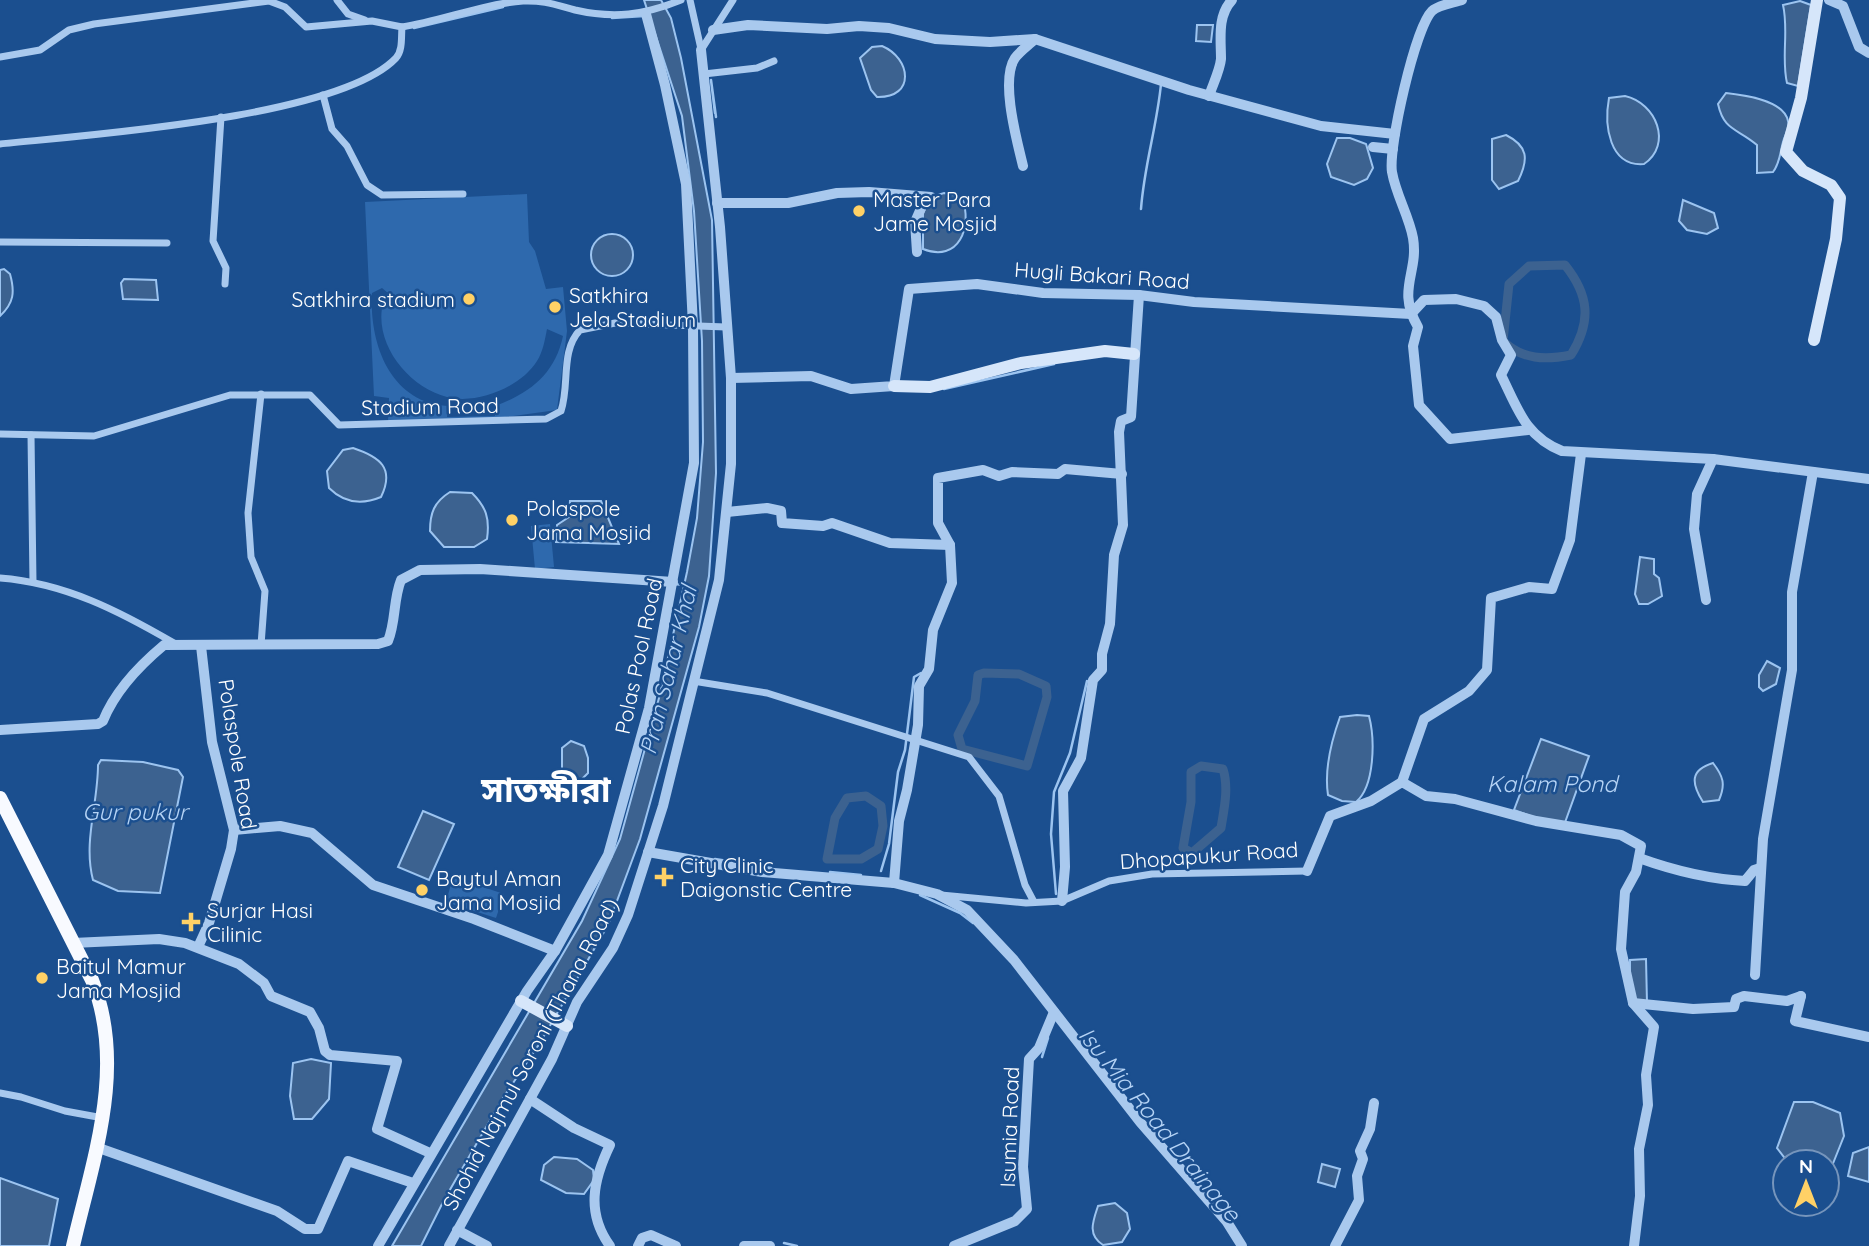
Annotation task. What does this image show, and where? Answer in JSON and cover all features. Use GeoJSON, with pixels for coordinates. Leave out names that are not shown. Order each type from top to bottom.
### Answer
{"type":"FeatureCollection","features":[{"type":"Feature","properties":{"kind":"highway"},"geometry":{"type":"LineString","coordinates":[[2,805],[100,1000],[107,1043],[104,1118],[73,1246]]}},
{"type":"Feature","properties":{"kind":"main road"},"geometry":{"type":"LineString","coordinates":[[1814,340],[1836,239],[1840,198],[1831,185],[1803,171],[1786,152],[1801,98],[1817,0]]}},
{"type":"Feature","properties":{"kind":"main road"},"geometry":{"type":"LineString","coordinates":[[894,386],[930,387],[1020,363],[1105,351],[1135,354]]}},
{"type":"Feature","properties":{"kind":"main road"},"geometry":{"type":"LineString","coordinates":[[521,1001],[566,1026]]}},
{"type":"Feature","properties":{"kind":"street"},"geometry":{"type":"LineString","coordinates":[[337,0],[348,14],[401,27],[520,1],[549,0],[575,10],[615,15],[646,13],[678,1]]}},
{"type":"Feature","properties":{"kind":"street"},"geometry":{"type":"LineString","coordinates":[[690,0],[701,50]]}},
{"type":"Feature","properties":{"kind":"street"},"geometry":{"type":"LineString","coordinates":[[701,50],[733,0]]}},
{"type":"Feature","properties":{"kind":"street"},"geometry":{"type":"LineString","coordinates":[[1462,0],[1433,10],[1419,33],[1393,149],[1391,169],[1413,240],[1406,289],[1411,314],[1418,327],[1413,346],[1419,405],[1450,439],[1528,430]]}},
{"type":"Feature","properties":{"kind":"street"},"geometry":{"type":"LineString","coordinates":[[1829,0],[1843,6],[1859,47],[1869,53]]}},
{"type":"Feature","properties":{"kind":"street"},"geometry":{"type":"LineString","coordinates":[[0,57],[40,50],[69,30],[94,24],[269,2],[285,7],[306,27],[372,21]]}},
{"type":"Feature","properties":{"kind":"street"},"geometry":{"type":"LineString","coordinates":[[1209,96],[1221,60],[1220,31],[1229,3]]}},
{"type":"Feature","properties":{"kind":"street","name":"Polas Pool Road"},"geometry":{"type":"LineString","coordinates":[[378,1246],[521,1001],[555,951],[608,855],[649,708],[694,463],[693,326],[686,184],[665,85],[646,13]]}},
{"type":"Feature","properties":{"kind":"street"},"geometry":{"type":"LineString","coordinates":[[713,30],[748,25],[827,29],[859,26],[889,28],[935,39],[990,42],[1035,38],[1209,96],[1321,127],[1395,134]]}},
{"type":"Feature","properties":{"kind":"street"},"geometry":{"type":"LineString","coordinates":[[0,144],[221,117],[323,95],[369,76],[396,57],[400,51],[401,27]]}},
{"type":"Feature","properties":{"kind":"street"},"geometry":{"type":"LineString","coordinates":[[1023,166],[1010,109],[1011,78],[1014,60],[1035,38]]}},
{"type":"Feature","properties":{"kind":"street","name":"Shohid Najmul Soroni (Thana Road)"},"geometry":{"type":"LineString","coordinates":[[449,1246],[628,915],[648,852],[719,580],[731,464],[731,378],[718,203],[701,50]]}},
{"type":"Feature","properties":{"kind":"street"},"geometry":{"type":"LineString","coordinates":[[704,74],[757,68],[774,61]]}},
{"type":"Feature","properties":{"kind":"street"},"geometry":{"type":"LineString","coordinates":[[323,95],[331,129],[347,146],[367,185],[382,195],[463,194]]}},
{"type":"Feature","properties":{"kind":"street"},"geometry":{"type":"LineString","coordinates":[[221,117],[213,241],[226,268],[225,284]]}},
{"type":"Feature","properties":{"kind":"street"},"geometry":{"type":"LineString","coordinates":[[1374,147],[1393,149]]}},
{"type":"Feature","properties":{"kind":"street"},"geometry":{"type":"LineString","coordinates":[[718,203],[788,203],[837,193],[869,192],[929,197],[915,222],[917,253]]}},
{"type":"Feature","properties":{"kind":"street"},"geometry":{"type":"LineString","coordinates":[[0,242],[167,243]]}},
{"type":"Feature","properties":{"kind":"street","name":"Hugli Bakari Road"},"geometry":{"type":"LineString","coordinates":[[894,386],[909,289],[977,284],[1043,293],[1139,295],[1194,302],[1411,314]]}},
{"type":"Feature","properties":{"kind":"street"},"geometry":{"type":"LineString","coordinates":[[1062,901],[1065,867],[1063,791],[1081,758],[1093,680],[1102,670],[1102,654],[1111,624],[1114,555],[1123,525],[1119,432],[1121,421],[1131,417],[1139,295]]}},
{"type":"Feature","properties":{"kind":"street"},"geometry":{"type":"LineString","coordinates":[[1411,314],[1424,300],[1456,299],[1484,306],[1496,317],[1502,340],[1511,355],[1502,375],[1528,430],[1547,445],[1581,454],[1713,459],[1869,479]]}},
{"type":"Feature","properties":{"kind":"street","name":"Stadium Road"},"geometry":{"type":"LineString","coordinates":[[0,434],[101,435],[230,395],[261,394],[310,395],[339,425],[546,419],[561,411],[565,398],[568,354],[580,330],[615,323],[726,327]]}},
{"type":"Feature","properties":{"kind":"street"},"geometry":{"type":"LineString","coordinates":[[731,378],[811,376],[852,389],[894,386]]}},
{"type":"Feature","properties":{"kind":"street"},"geometry":{"type":"LineString","coordinates":[[261,394],[248,513],[251,557],[265,591],[261,645]]}},
{"type":"Feature","properties":{"kind":"street"},"geometry":{"type":"LineString","coordinates":[[31,435],[33,582]]}},
{"type":"Feature","properties":{"kind":"street"},"geometry":{"type":"LineString","coordinates":[[1581,454],[1570,540],[1552,589],[1529,587],[1491,598],[1488,670],[1469,691],[1424,719],[1402,782],[1426,796],[1455,799],[1536,821],[1621,835],[1641,846],[1632,884],[1625,891],[1621,949],[1633,1003],[1654,1027],[1646,1075],[1648,1105],[1639,1149],[1640,1196],[1634,1246]]}},
{"type":"Feature","properties":{"kind":"street"},"geometry":{"type":"LineString","coordinates":[[1706,600],[1694,529],[1697,494],[1713,459]]}},
{"type":"Feature","properties":{"kind":"street"},"geometry":{"type":"LineString","coordinates":[[894,883],[899,821],[916,738],[919,686],[929,669],[933,630],[951,583],[950,545],[938,523],[938,478],[983,470],[999,476],[1012,472],[1058,474],[1065,469],[1122,474]]}},
{"type":"Feature","properties":{"kind":"street"},"geometry":{"type":"LineString","coordinates":[[1755,975],[1760,869],[1792,670],[1792,593],[1813,472]]}},
{"type":"Feature","properties":{"kind":"street"},"geometry":{"type":"LineString","coordinates":[[727,513],[767,508],[781,511],[782,523],[823,526],[832,523],[890,543],[950,545]]}},
{"type":"Feature","properties":{"kind":"street"},"geometry":{"type":"LineString","coordinates":[[0,730],[98,724],[103,721],[116,698],[145,661],[164,645],[378,645],[388,640],[401,580],[420,570],[480,569],[673,582]]}},
{"type":"Feature","properties":{"kind":"street"},"geometry":{"type":"LineString","coordinates":[[0,579],[33,582],[87,597],[175,643]]}},
{"type":"Feature","properties":{"kind":"street","name":"Polaspole Road"},"geometry":{"type":"LineString","coordinates":[[198,947],[209,923],[234,830],[212,742],[201,646]]}},
{"type":"Feature","properties":{"kind":"street"},"geometry":{"type":"LineString","coordinates":[[693,681],[767,693],[857,724],[916,738],[969,757],[999,796],[1025,885],[1034,902]]}},
{"type":"Feature","properties":{"kind":"street","name":"Dhopapukur Road"},"geometry":{"type":"LineString","coordinates":[[937,894],[1034,902],[1062,901],[1109,881],[1153,874],[1307,871],[1330,816],[1371,801],[1402,782]]}},
{"type":"Feature","properties":{"kind":"street"},"geometry":{"type":"LineString","coordinates":[[234,830],[280,826],[312,833],[373,885],[474,919],[555,951]]}},
{"type":"Feature","properties":{"kind":"street"},"geometry":{"type":"LineString","coordinates":[[648,852],[762,872],[894,883],[937,894],[967,910],[986,928],[1140,1122],[1227,1222],[1242,1246]]}},
{"type":"Feature","properties":{"kind":"street"},"geometry":{"type":"LineString","coordinates":[[1639,858],[1675,872],[1717,880],[1745,881],[1754,870],[1760,869]]}},
{"type":"Feature","properties":{"kind":"street"},"geometry":{"type":"LineString","coordinates":[[73,943],[142,939],[198,947],[249,971],[264,983],[271,996],[310,1012],[319,1028],[325,1051],[330,1055],[397,1061],[377,1129],[430,1153]]}},
{"type":"Feature","properties":{"kind":"street"},"geometry":{"type":"LineString","coordinates":[[1633,1003],[1693,1009],[1734,1007],[1736,999],[1744,996],[1787,1001],[1801,996],[1795,1021],[1869,1037]]}},
{"type":"Feature","properties":{"kind":"street","name":"Isumia Road"},"geometry":{"type":"LineString","coordinates":[[959,1245],[1015,1221],[1027,1209],[1023,1167],[1029,1059],[1039,1048],[1054,1012]]}},
{"type":"Feature","properties":{"kind":"street"},"geometry":{"type":"LineString","coordinates":[[0,1093],[65,1111],[104,1118]]}},
{"type":"Feature","properties":{"kind":"street"},"geometry":{"type":"LineString","coordinates":[[530,1098],[574,1128],[610,1145],[600,1167],[594,1198],[599,1231],[610,1246]]}},
{"type":"Feature","properties":{"kind":"street"},"geometry":{"type":"LineString","coordinates":[[1335,1246],[1359,1200],[1357,1176],[1363,1159],[1360,1151],[1370,1129],[1374,1103]]}},
{"type":"Feature","properties":{"kind":"street"},"geometry":{"type":"LineString","coordinates":[[96,1147],[277,1211],[305,1229],[318,1229],[348,1161],[413,1183]]}},
{"type":"Feature","properties":{"kind":"street"},"geometry":{"type":"LineString","coordinates":[[457,1230],[487,1246]]}},
{"type":"Feature","properties":{"kind":"street"},"geometry":{"type":"LineString","coordinates":[[638,1246],[642,1238],[650,1235],[676,1246]]}},
{"type":"Feature","properties":{"kind":"street"},"geometry":{"type":"LineString","coordinates":[[744,1246],[770,1246]]}},
{"type":"Feature","properties":{"kind":"shaded area"},"geometry":{"type":"Polygon","coordinates":[[[527,194],[529,242],[535,251],[546,289],[563,287],[567,331],[557,410],[498,418],[388,422],[389,398],[374,396],[365,202],[527,194]],[[382,288],[372,293],[374,331],[387,367],[411,394],[428,402],[448,406],[447,417],[495,416],[495,406],[530,388],[547,371],[554,361],[563,336],[547,329],[539,357],[530,370],[509,386],[484,396],[459,399],[447,397],[420,385],[398,364],[390,351],[382,323],[382,306],[388,293],[382,288]]]}},
{"type":"Feature","properties":{"kind":"shaded area"},"geometry":{"type":"Polygon","coordinates":[[[550,524],[554,567],[535,569],[531,526],[550,524]]]}},
{"type":"Feature","properties":{"kind":"shaded area"},"geometry":{"type":"Polygon","coordinates":[[[453,877],[504,894],[496,918],[446,902],[453,877]]]}},
{"type":"Feature","properties":{"kind":"water","name":"Pran Sahar Khal"},"geometry":{"type":"Polygon","coordinates":[[[644,0],[661,0],[671,18],[712,220],[716,473],[709,576],[699,627],[640,839],[608,925],[540,1043],[503,1098],[444,1200],[421,1246],[392,1246],[582,921],[620,839],[659,698],[687,572],[697,518],[703,442],[702,341],[694,211],[682,116],[644,0]]]}},
{"type":"Feature","properties":{"kind":"water"},"geometry":{"type":"Polygon","coordinates":[[[1800,1],[1811,5],[1798,86],[1787,83],[1783,5],[1800,1]]]}},
{"type":"Feature","properties":{"kind":"water"},"geometry":{"type":"Polygon","coordinates":[[[1197,25],[1213,25],[1211,42],[1196,41],[1197,25]]]}},
{"type":"Feature","properties":{"kind":"water"},"geometry":{"type":"Polygon","coordinates":[[[882,46],[899,59],[905,76],[898,91],[890,96],[877,97],[871,90],[860,58],[872,47],[882,46]]]}},
{"type":"Feature","properties":{"kind":"water"},"geometry":{"type":"Polygon","coordinates":[[[1726,93],[1771,103],[1785,114],[1788,127],[1773,172],[1757,173],[1757,145],[1732,128],[1724,119],[1718,104],[1726,93]]]}},
{"type":"Feature","properties":{"kind":"water"},"geometry":{"type":"Polygon","coordinates":[[[1625,96],[1645,107],[1657,125],[1658,146],[1653,156],[1644,164],[1623,159],[1616,152],[1609,132],[1609,98],[1625,96]]]}},
{"type":"Feature","properties":{"kind":"water"},"geometry":{"type":"Polygon","coordinates":[[[1506,135],[1519,144],[1525,160],[1518,181],[1499,189],[1492,180],[1492,139],[1506,135]]]}},
{"type":"Feature","properties":{"kind":"water"},"geometry":{"type":"Polygon","coordinates":[[[1337,138],[1350,138],[1366,144],[1373,168],[1367,179],[1354,185],[1331,177],[1327,164],[1337,138]]]}},
{"type":"Feature","properties":{"kind":"water"},"geometry":{"type":"Polygon","coordinates":[[[944,193],[962,197],[966,220],[964,230],[954,247],[946,251],[923,249],[923,213],[931,197],[944,193]]]}},
{"type":"Feature","properties":{"kind":"water"},"geometry":{"type":"Polygon","coordinates":[[[1683,200],[1714,213],[1718,228],[1707,234],[1687,230],[1679,221],[1683,200]]]}},
{"type":"Feature","properties":{"kind":"water"},"geometry":{"type":"Polygon","coordinates":[[[612,234],[627,240],[633,255],[627,270],[612,276],[597,270],[591,255],[597,240],[612,234]]]}},
{"type":"Feature","properties":{"kind":"water"},"geometry":{"type":"Polygon","coordinates":[[[4,269],[10,274],[13,292],[11,302],[0,316],[0,270],[4,269]]]}},
{"type":"Feature","properties":{"kind":"water"},"geometry":{"type":"Polygon","coordinates":[[[124,279],[156,280],[158,300],[123,299],[121,283],[124,279]]]}},
{"type":"Feature","properties":{"kind":"water"},"geometry":{"type":"Polygon","coordinates":[[[353,448],[371,455],[382,465],[386,478],[381,497],[367,501],[347,500],[329,488],[327,471],[343,450],[353,448]]]}},
{"type":"Feature","properties":{"kind":"water"},"geometry":{"type":"Polygon","coordinates":[[[450,492],[472,493],[484,508],[488,525],[487,539],[474,547],[444,547],[430,531],[434,509],[450,492]]]}},
{"type":"Feature","properties":{"kind":"water"},"geometry":{"type":"Polygon","coordinates":[[[570,501],[601,501],[619,544],[556,542],[557,525],[569,517],[570,501]]]}},
{"type":"Feature","properties":{"kind":"water"},"geometry":{"type":"Polygon","coordinates":[[[1640,557],[1654,559],[1654,574],[1659,578],[1662,596],[1648,604],[1639,604],[1635,594],[1640,557]]]}},
{"type":"Feature","properties":{"kind":"water"},"geometry":{"type":"Polygon","coordinates":[[[1767,661],[1780,668],[1776,684],[1763,691],[1759,687],[1759,675],[1767,661]]]}},
{"type":"Feature","properties":{"kind":"water"},"geometry":{"type":"Polygon","coordinates":[[[1369,716],[1373,749],[1370,774],[1362,795],[1356,802],[1342,801],[1328,795],[1329,756],[1340,717],[1369,716]]]}},
{"type":"Feature","properties":{"kind":"water","name":"Kalam Pond"},"geometry":{"type":"Polygon","coordinates":[[[1541,739],[1589,756],[1563,828],[1514,810],[1541,739]]]}},
{"type":"Feature","properties":{"kind":"water"},"geometry":{"type":"Polygon","coordinates":[[[571,741],[584,746],[588,758],[588,773],[577,784],[564,783],[562,776],[562,748],[571,741]]]}},
{"type":"Feature","properties":{"kind":"water","name":"Gur pukur"},"geometry":{"type":"Polygon","coordinates":[[[101,760],[143,762],[178,770],[183,777],[160,893],[118,891],[93,880],[90,837],[98,765],[101,760]]]}},
{"type":"Feature","properties":{"kind":"water"},"geometry":{"type":"Polygon","coordinates":[[[1713,763],[1722,780],[1721,794],[1719,800],[1703,802],[1696,789],[1695,778],[1700,769],[1713,763]]]}},
{"type":"Feature","properties":{"kind":"water"},"geometry":{"type":"Polygon","coordinates":[[[423,811],[454,824],[429,880],[398,867],[423,811]]]}},
{"type":"Feature","properties":{"kind":"water"},"geometry":{"type":"Polygon","coordinates":[[[1646,959],[1647,1003],[1630,1004],[1630,960],[1646,959]]]}},
{"type":"Feature","properties":{"kind":"water"},"geometry":{"type":"Polygon","coordinates":[[[311,1059],[331,1063],[329,1099],[312,1119],[294,1119],[290,1096],[293,1063],[311,1059]]]}},
{"type":"Feature","properties":{"kind":"water"},"geometry":{"type":"Polygon","coordinates":[[[1794,1102],[1813,1102],[1840,1113],[1844,1136],[1839,1148],[1777,1148],[1794,1102]]]}},
{"type":"Feature","properties":{"kind":"water"},"geometry":{"type":"Polygon","coordinates":[[[1869,1147],[1869,1182],[1848,1176],[1853,1153],[1869,1147]]]}},
{"type":"Feature","properties":{"kind":"water"},"geometry":{"type":"Polygon","coordinates":[[[554,1157],[577,1159],[593,1170],[594,1180],[584,1194],[566,1193],[541,1180],[544,1165],[554,1157]]]}},
{"type":"Feature","properties":{"kind":"water"},"geometry":{"type":"Polygon","coordinates":[[[1322,1164],[1340,1169],[1335,1187],[1318,1182],[1322,1164]]]}},
{"type":"Feature","properties":{"kind":"water"},"geometry":{"type":"Polygon","coordinates":[[[0,1178],[58,1199],[49,1246],[0,1246],[0,1178]]]}},
{"type":"Feature","properties":{"kind":"water"},"geometry":{"type":"Polygon","coordinates":[[[1115,1203],[1127,1213],[1130,1229],[1122,1242],[1103,1245],[1093,1232],[1094,1217],[1098,1206],[1115,1203]]]}},
{"type":"Feature","properties":{"kind":"waterway"},"geometry":{"type":"LineString","coordinates":[[414,28],[503,7]]}},
{"type":"Feature","properties":{"kind":"waterway"},"geometry":{"type":"LineString","coordinates":[[612,18],[644,16]]}},
{"type":"Feature","properties":{"kind":"waterway"},"geometry":{"type":"LineString","coordinates":[[715,113],[711,80],[716,117]]}},
{"type":"Feature","properties":{"kind":"waterway"},"geometry":{"type":"LineString","coordinates":[[1141,209],[1161,84]]}},
{"type":"Feature","properties":{"kind":"waterway"},"geometry":{"type":"LineString","coordinates":[[1565,265],[1579,287],[1585,309],[1578,343],[1571,355],[1553,358],[1518,352],[1503,341],[1509,284],[1529,266],[1565,265]]}},
{"type":"Feature","properties":{"kind":"waterway"},"geometry":{"type":"LineString","coordinates":[[944,389],[1054,364]]}},
{"type":"Feature","properties":{"kind":"waterway","name":"Pran Sahar Khal"},"geometry":{"type":"LineString","coordinates":[[675,584],[684,585]]}},
{"type":"Feature","properties":{"kind":"waterway"},"geometry":{"type":"LineString","coordinates":[[881,871],[889,844],[898,772],[905,750],[914,677],[921,673]]}},
{"type":"Feature","properties":{"kind":"waterway"},"geometry":{"type":"LineString","coordinates":[[984,673],[1019,674],[1046,686],[1047,697],[1027,766],[962,749],[958,735],[975,701],[978,675],[984,673]]}},
{"type":"Feature","properties":{"kind":"waterway"},"geometry":{"type":"LineString","coordinates":[[1056,894],[1051,834],[1054,792],[1070,753],[1087,681]]}},
{"type":"Feature","properties":{"kind":"waterway"},"geometry":{"type":"LineString","coordinates":[[1201,766],[1223,769],[1225,798],[1221,828],[1192,853],[1183,848],[1191,802],[1191,772],[1201,766]]}},
{"type":"Feature","properties":{"kind":"waterway"},"geometry":{"type":"LineString","coordinates":[[866,796],[881,806],[883,826],[878,849],[861,859],[827,859],[835,818],[847,798],[866,796]]}},
{"type":"Feature","properties":{"kind":"waterway"},"geometry":{"type":"LineString","coordinates":[[715,859],[771,868]]}},
{"type":"Feature","properties":{"kind":"waterway"},"geometry":{"type":"LineString","coordinates":[[830,872],[861,875]]}},
{"type":"Feature","properties":{"kind":"waterway"},"geometry":{"type":"LineString","coordinates":[[920,895],[960,913],[973,923]]}},
{"type":"Feature","properties":{"kind":"waterway","name":"Isu Mia Road Drainage"},"geometry":{"type":"LineString","coordinates":[[1042,1057],[1048,1038]]}},
{"type":"Feature","properties":{"kind":"waterway","name":"Isu Mia Road Drainage"},"geometry":{"type":"LineString","coordinates":[[784,1243],[797,1246]]}},
{"type":"Feature","properties":{"kind":"place","name":"Master Para Jame Mosjid"},"geometry":{"type":"Point","coordinates":[859,211]}},
{"type":"Feature","properties":{"kind":"place","name":"Satkhira stadium"},"geometry":{"type":"Point","coordinates":[469,299]}},
{"type":"Feature","properties":{"kind":"place","name":"Satkhira Jela Stadium"},"geometry":{"type":"Point","coordinates":[555,307]}},
{"type":"Feature","properties":{"kind":"place","name":"Polaspole Jama Mosjid"},"geometry":{"type":"Point","coordinates":[512,520]}},
{"type":"Feature","properties":{"kind":"place","name":"City Clinic Daigonstic Centre"},"geometry":{"type":"Point","coordinates":[664,877]}},
{"type":"Feature","properties":{"kind":"place","name":"Baytul Aman Jama Mosjid"},"geometry":{"type":"Point","coordinates":[422,890]}},
{"type":"Feature","properties":{"kind":"place","name":"Surjar Hasi Cilinic"},"geometry":{"type":"Point","coordinates":[191,922]}},
{"type":"Feature","properties":{"kind":"place","name":"Baitul Mamur Jama Mosjid"},"geometry":{"type":"Point","coordinates":[42,978]}},
{"type":"Feature","properties":{"kind":"district","name":"সাতক্ষীরা"},"geometry":{"type":"Point","coordinates":[546,789]}}]}
